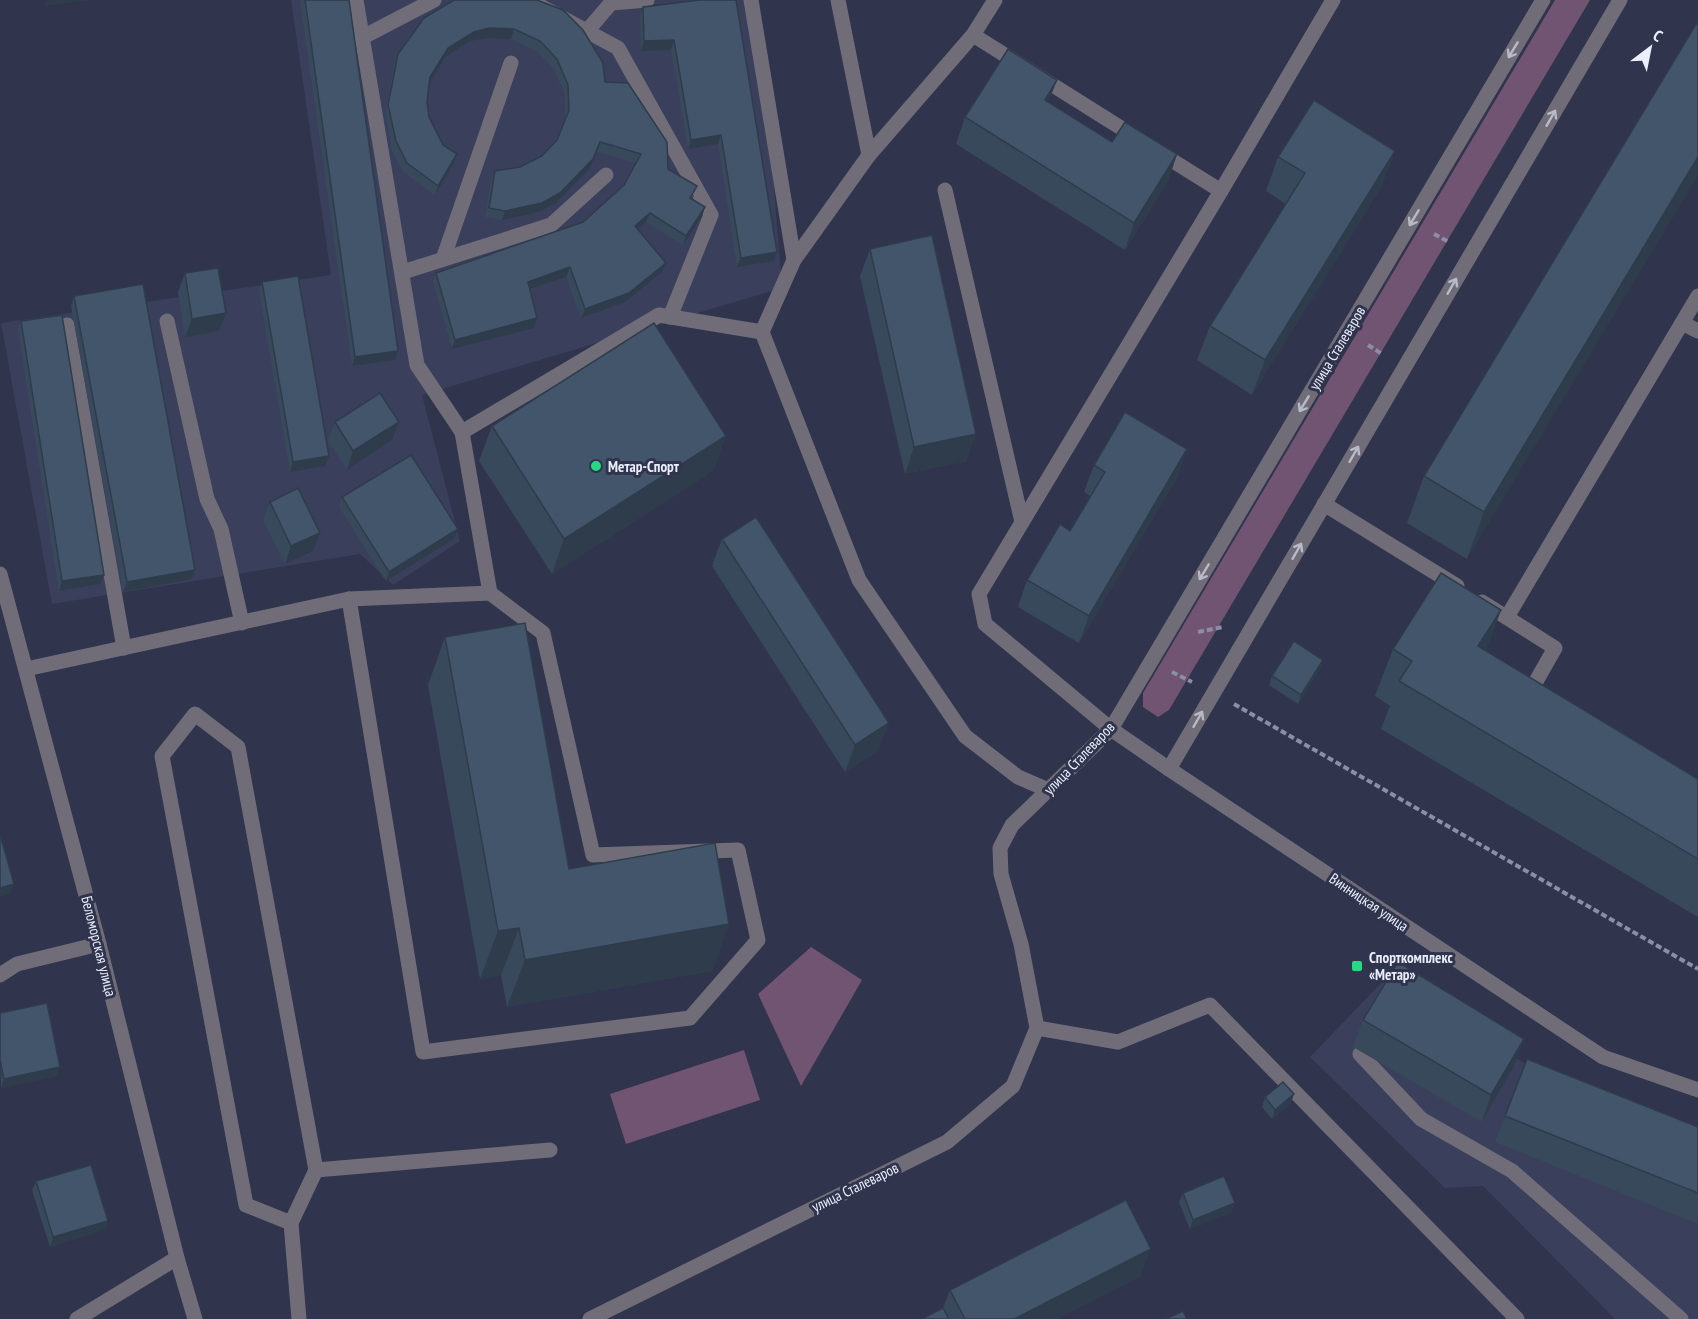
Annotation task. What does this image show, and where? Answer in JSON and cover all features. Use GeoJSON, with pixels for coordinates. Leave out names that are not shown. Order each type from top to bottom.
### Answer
{"type":"FeatureCollection","features":[{"type":"Feature","properties":{"kind":"street"},"geometry":{"type":"LineString","coordinates":[[356,0],[417,365],[462,432],[490,593]]}},
{"type":"Feature","properties":{"kind":"street"},"geometry":{"type":"LineString","coordinates":[[361,38],[434,0]]}},
{"type":"Feature","properties":{"kind":"street"},"geometry":{"type":"LineString","coordinates":[[529,0],[618,48],[711,215],[670,317]]}},
{"type":"Feature","properties":{"kind":"street"},"geometry":{"type":"LineString","coordinates":[[587,31],[611,3],[647,0]]}},
{"type":"Feature","properties":{"kind":"street"},"geometry":{"type":"LineString","coordinates":[[751,0],[794,260]]}},
{"type":"Feature","properties":{"kind":"street"},"geometry":{"type":"LineString","coordinates":[[838,0],[869,155]]}},
{"type":"Feature","properties":{"kind":"street"},"geometry":{"type":"LineString","coordinates":[[995,0],[973,35],[869,155],[794,260],[762,332],[859,580],[965,736],[1017,777],[1048,790]]}},
{"type":"Feature","properties":{"kind":"street","name":"Винницкая улица"},"geometry":{"type":"LineString","coordinates":[[1333,0],[979,594],[985,624],[1111,729],[1603,1057],[1698,1090]]}},
{"type":"Feature","properties":{"kind":"street","name":"улица Сталеваров"},"geometry":{"type":"LineString","coordinates":[[590,1319],[947,1142],[1013,1086],[1037,1028],[1021,944],[1001,874],[1000,848],[1012,825],[1111,729],[1543,0]]}},
{"type":"Feature","properties":{"kind":"street"},"geometry":{"type":"LineString","coordinates":[[1169,769],[1620,0]]}},
{"type":"Feature","properties":{"kind":"street"},"geometry":{"type":"LineString","coordinates":[[973,35],[1221,191]]}},
{"type":"Feature","properties":{"kind":"street"},"geometry":{"type":"LineString","coordinates":[[443,259],[511,63]]}},
{"type":"Feature","properties":{"kind":"street"},"geometry":{"type":"LineString","coordinates":[[403,272],[551,225],[606,175]]}},
{"type":"Feature","properties":{"kind":"street"},"geometry":{"type":"LineString","coordinates":[[945,190],[1022,522]]}},
{"type":"Feature","properties":{"kind":"street"},"geometry":{"type":"LineString","coordinates":[[1507,617],[1698,296]]}},
{"type":"Feature","properties":{"kind":"street"},"geometry":{"type":"LineString","coordinates":[[462,432],[659,315],[762,332]]}},
{"type":"Feature","properties":{"kind":"street"},"geometry":{"type":"LineString","coordinates":[[167,321],[207,499],[221,529],[242,623]]}},
{"type":"Feature","properties":{"kind":"street"},"geometry":{"type":"LineString","coordinates":[[1682,323],[1698,331]]}},
{"type":"Feature","properties":{"kind":"street"},"geometry":{"type":"LineString","coordinates":[[67,325],[124,648]]}},
{"type":"Feature","properties":{"kind":"street"},"geometry":{"type":"LineString","coordinates":[[1324,504],[1555,648],[1522,704],[1533,710]]}},
{"type":"Feature","properties":{"kind":"street","name":"Беломорская улица"},"geometry":{"type":"LineString","coordinates":[[0,574],[99,944],[177,1258],[195,1319]]}},
{"type":"Feature","properties":{"kind":"street"},"geometry":{"type":"LineString","coordinates":[[26,669],[349,600],[490,593],[543,633],[592,855],[738,850],[758,940],[690,1017],[423,1052],[349,600]]}},
{"type":"Feature","properties":{"kind":"street"},"geometry":{"type":"LineString","coordinates":[[291,1223],[246,1205],[162,756],[195,714],[238,747],[316,1170],[291,1223],[299,1319]]}},
{"type":"Feature","properties":{"kind":"street"},"geometry":{"type":"LineString","coordinates":[[0,975],[17,964],[99,944]]}},
{"type":"Feature","properties":{"kind":"street"},"geometry":{"type":"LineString","coordinates":[[1037,1028],[1118,1042],[1210,1005],[1517,1319]]}},
{"type":"Feature","properties":{"kind":"street"},"geometry":{"type":"LineString","coordinates":[[1360,1054],[1421,1119],[1512,1171],[1681,1319]]}},
{"type":"Feature","properties":{"kind":"street"},"geometry":{"type":"LineString","coordinates":[[316,1170],[550,1150]]}},
{"type":"Feature","properties":{"kind":"street"},"geometry":{"type":"LineString","coordinates":[[76,1319],[177,1258]]}},
{"type":"Feature","properties":{"kind":"path"},"geometry":{"type":"LineString","coordinates":[[1411,222],[1471,254]]}},
{"type":"Feature","properties":{"kind":"path"},"geometry":{"type":"LineString","coordinates":[[1346,333],[1405,366]]}},
{"type":"Feature","properties":{"kind":"path"},"geometry":{"type":"LineString","coordinates":[[1225,699],[1698,969]]}},
{"type":"Feature","properties":{"kind":"shaded area"},"geometry":{"type":"Polygon","coordinates":[[[291,0],[759,0],[782,288],[422,395],[460,541],[393,585],[360,554],[52,604],[1,323],[331,275],[291,0]]]}},
{"type":"Feature","properties":{"kind":"shaded area"},"geometry":{"type":"Polygon","coordinates":[[[1555,0],[1590,0],[1169,710],[1158,717],[1143,707],[1143,693],[1555,0]]]}},
{"type":"Feature","properties":{"kind":"shaded area"},"geometry":{"type":"Polygon","coordinates":[[[811,947],[862,980],[801,1086],[758,994],[811,947]]]}},
{"type":"Feature","properties":{"kind":"shaded area"},"geometry":{"type":"Polygon","coordinates":[[[1386,978],[1540,1073],[1698,1145],[1698,1319],[1615,1319],[1483,1186],[1445,1188],[1310,1057],[1386,978]]]}},
{"type":"Feature","properties":{"kind":"shaded area"},"geometry":{"type":"Polygon","coordinates":[[[744,1050],[760,1100],[626,1144],[610,1094],[744,1050]]]}},
{"type":"Feature","properties":{"kind":"building"},"geometry":{"type":"Polygon","coordinates":[[[305,0],[349,0],[398,351],[355,357],[305,0]]]}},
{"type":"Feature","properties":{"kind":"building"},"geometry":{"type":"Polygon","coordinates":[[[454,0],[537,0],[563,10],[583,30],[603,63],[605,82],[628,83],[667,142],[668,169],[697,186],[690,198],[705,207],[686,236],[650,213],[635,226],[666,263],[629,293],[585,309],[570,267],[528,282],[537,318],[455,340],[436,273],[583,222],[624,185],[641,154],[600,142],[593,159],[560,193],[542,203],[505,211],[489,208],[495,171],[520,167],[542,156],[557,140],[569,110],[568,85],[557,59],[540,41],[514,29],[489,28],[474,32],[448,48],[430,77],[427,102],[429,117],[443,145],[457,154],[438,186],[407,163],[396,141],[388,105],[398,54],[424,18],[454,0]]]}},
{"type":"Feature","properties":{"kind":"building"},"geometry":{"type":"Polygon","coordinates":[[[700,0],[736,0],[777,252],[741,258],[721,135],[691,140],[674,40],[644,41],[643,7],[700,0]]]}},
{"type":"Feature","properties":{"kind":"building"},"geometry":{"type":"Polygon","coordinates":[[[1698,21],[1698,157],[1484,512],[1424,476],[1698,21]]]}},
{"type":"Feature","properties":{"kind":"building"},"geometry":{"type":"Polygon","coordinates":[[[1008,49],[1057,80],[1045,100],[1112,142],[1125,122],[1177,154],[1134,223],[965,117],[1008,49]]]}},
{"type":"Feature","properties":{"kind":"building"},"geometry":{"type":"Polygon","coordinates":[[[1314,100],[1395,151],[1265,360],[1210,326],[1305,173],[1278,157],[1314,100]]]}},
{"type":"Feature","properties":{"kind":"building"},"geometry":{"type":"Polygon","coordinates":[[[932,235],[976,434],[914,447],[870,249],[932,235]]]}},
{"type":"Feature","properties":{"kind":"building"},"geometry":{"type":"Polygon","coordinates":[[[218,268],[226,313],[192,319],[185,273],[218,268]]]}},
{"type":"Feature","properties":{"kind":"building"},"geometry":{"type":"Polygon","coordinates":[[[298,276],[329,456],[293,462],[262,282],[298,276]]]}},
{"type":"Feature","properties":{"kind":"building"},"geometry":{"type":"Polygon","coordinates":[[[143,284],[195,570],[127,582],[74,296],[143,284]]]}},
{"type":"Feature","properties":{"kind":"building"},"geometry":{"type":"Polygon","coordinates":[[[62,315],[104,575],[62,581],[21,321],[62,315]]]}},
{"type":"Feature","properties":{"kind":"building","name":"Метар-Спорт"},"geometry":{"type":"Polygon","coordinates":[[[654,323],[726,436],[564,539],[492,426],[654,323]]]}},
{"type":"Feature","properties":{"kind":"building"},"geometry":{"type":"Polygon","coordinates":[[[380,393],[399,422],[353,451],[335,422],[380,393]]]}},
{"type":"Feature","properties":{"kind":"building"},"geometry":{"type":"Polygon","coordinates":[[[1125,412],[1187,449],[1089,616],[1027,580],[1060,524],[1070,531],[1105,472],[1094,465],[1125,412]]]}},
{"type":"Feature","properties":{"kind":"building"},"geometry":{"type":"Polygon","coordinates":[[[411,455],[458,529],[389,572],[342,497],[411,455]]]}},
{"type":"Feature","properties":{"kind":"building"},"geometry":{"type":"Polygon","coordinates":[[[298,488],[320,533],[291,546],[270,502],[298,488]]]}},
{"type":"Feature","properties":{"kind":"building"},"geometry":{"type":"Polygon","coordinates":[[[756,517],[889,723],[855,745],[722,539],[756,517]]]}},
{"type":"Feature","properties":{"kind":"building"},"geometry":{"type":"Polygon","coordinates":[[[1441,573],[1501,610],[1478,646],[1698,779],[1698,859],[1399,681],[1412,661],[1393,649],[1441,573]]]}},
{"type":"Feature","properties":{"kind":"building"},"geometry":{"type":"Polygon","coordinates":[[[525,623],[569,869],[715,843],[729,924],[525,960],[519,928],[498,931],[445,637],[525,623]]]}},
{"type":"Feature","properties":{"kind":"building"},"geometry":{"type":"Polygon","coordinates":[[[1294,641],[1323,660],[1301,695],[1272,676],[1294,641]]]}},
{"type":"Feature","properties":{"kind":"building"},"geometry":{"type":"Polygon","coordinates":[[[0,834],[14,884],[0,888],[0,834]]]}},
{"type":"Feature","properties":{"kind":"building"},"geometry":{"type":"Polygon","coordinates":[[[1398,962],[1524,1039],[1491,1095],[1363,1020],[1398,962]]]}},
{"type":"Feature","properties":{"kind":"building"},"geometry":{"type":"Polygon","coordinates":[[[47,1003],[60,1067],[4,1079],[0,1059],[0,1013],[47,1003]]]}},
{"type":"Feature","properties":{"kind":"building"},"geometry":{"type":"Polygon","coordinates":[[[1527,1059],[1698,1127],[1698,1193],[1505,1116],[1527,1059]]]}},
{"type":"Feature","properties":{"kind":"building"},"geometry":{"type":"Polygon","coordinates":[[[1283,1082],[1294,1094],[1275,1110],[1265,1097],[1283,1082]]]}},
{"type":"Feature","properties":{"kind":"building"},"geometry":{"type":"Polygon","coordinates":[[[91,1165],[108,1221],[53,1237],[36,1181],[91,1165]]]}},
{"type":"Feature","properties":{"kind":"building"},"geometry":{"type":"Polygon","coordinates":[[[1224,1176],[1235,1203],[1193,1220],[1183,1193],[1224,1176]]]}},
{"type":"Feature","properties":{"kind":"building"},"geometry":{"type":"Polygon","coordinates":[[[1126,1200],[1151,1249],[1014,1319],[965,1319],[950,1290],[1126,1200]]]}},
{"type":"Feature","properties":{"kind":"building"},"geometry":{"type":"Polygon","coordinates":[[[943,1308],[949,1319],[922,1319],[943,1308]]]}},
{"type":"Feature","properties":{"kind":"building"},"geometry":{"type":"Polygon","coordinates":[[[1183,1311],[1187,1319],[1166,1319],[1183,1311]]]}},
{"type":"Feature","properties":{"kind":"place","name":"Метар-Спорт"},"geometry":{"type":"Point","coordinates":[596,466]}},
{"type":"Feature","properties":{"kind":"place","name":"Спорткомплекс «Метар»"},"geometry":{"type":"Point","coordinates":[1357,966]}}]}
